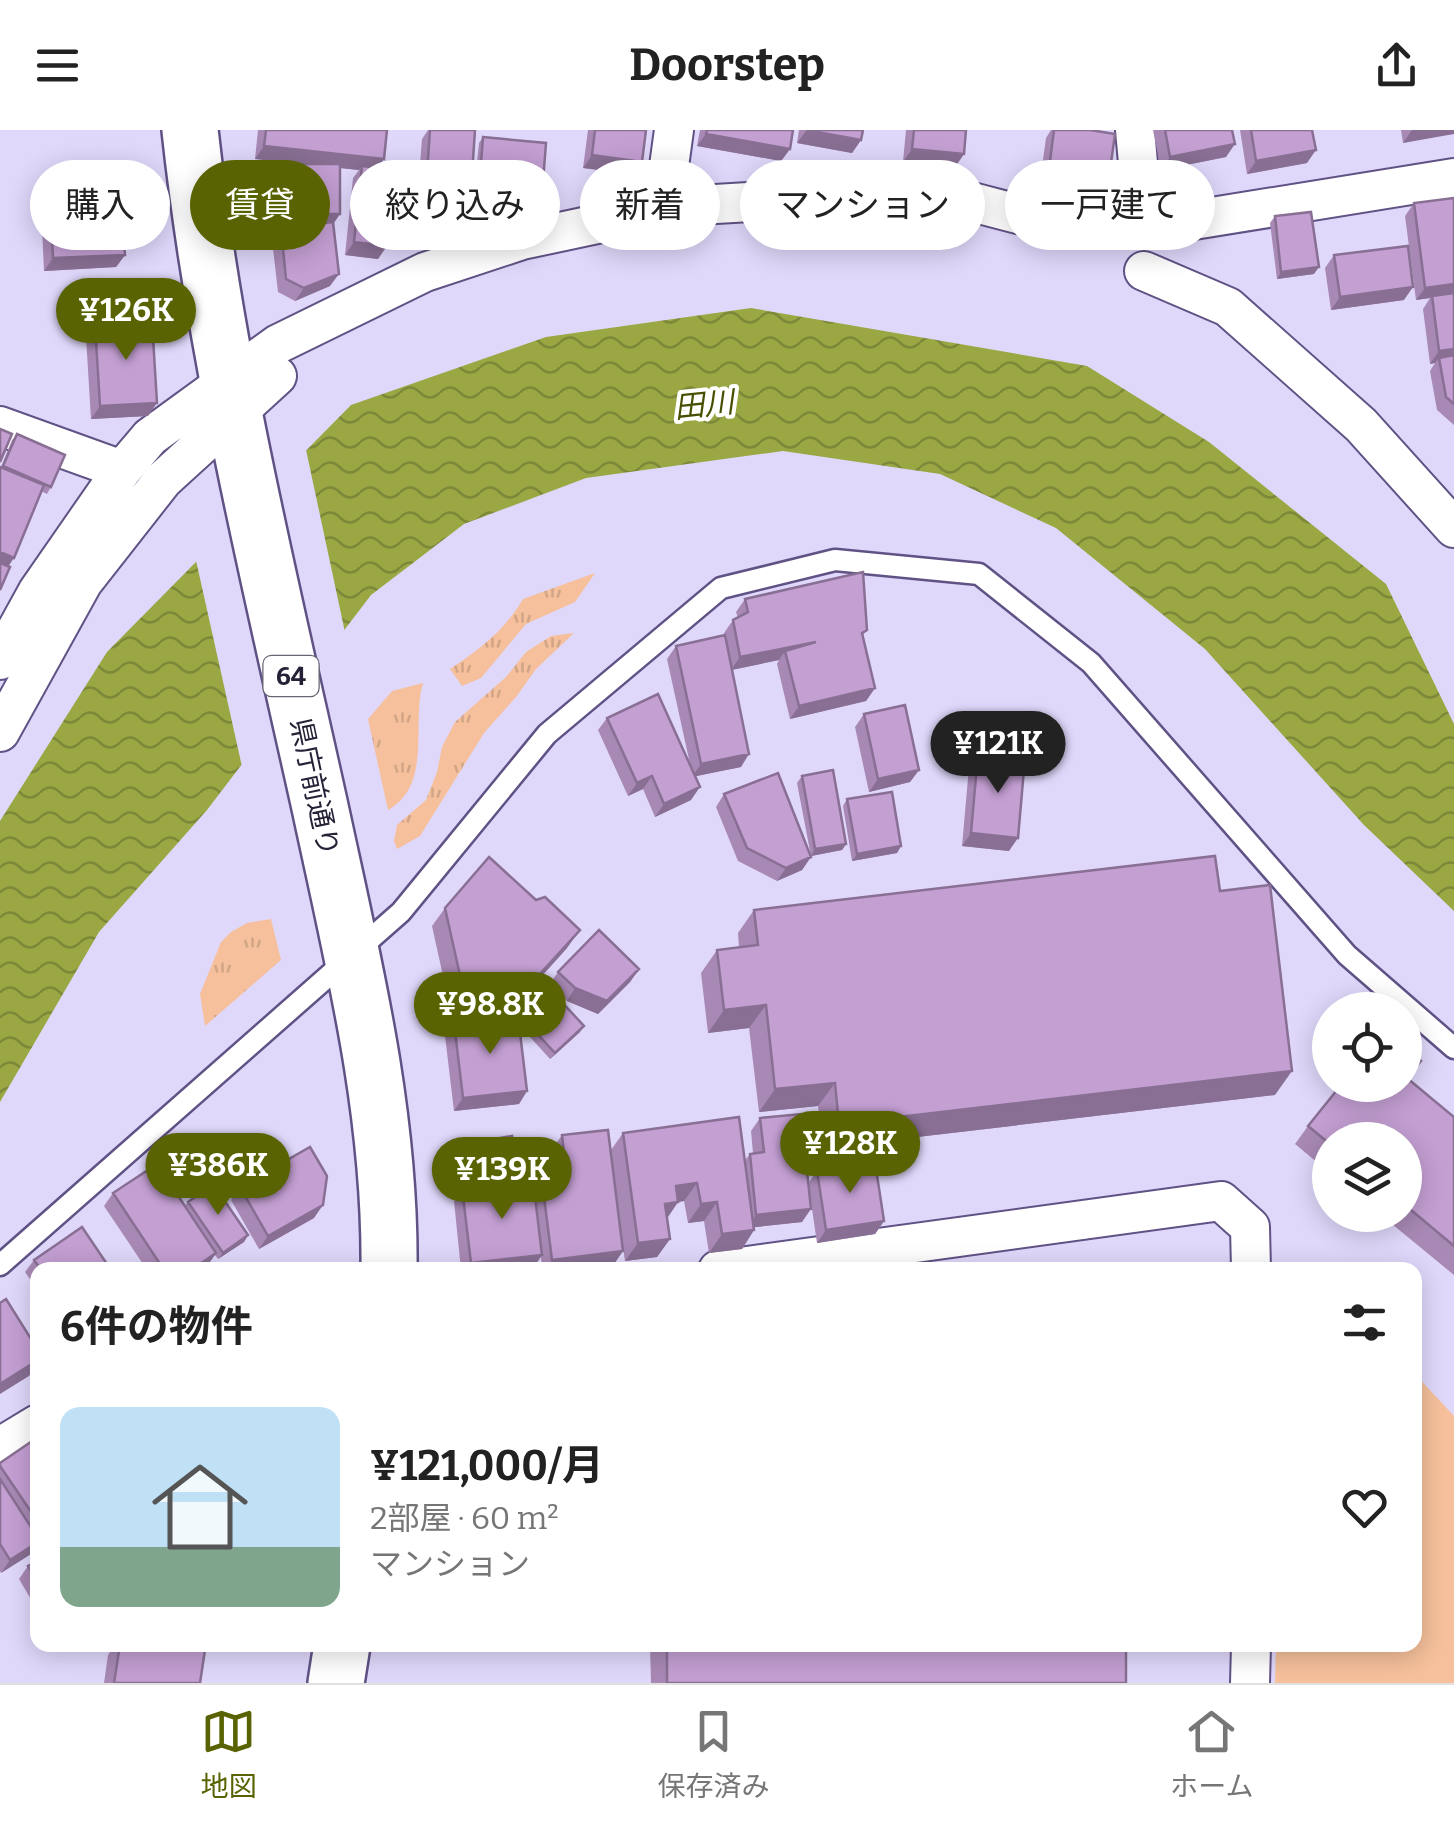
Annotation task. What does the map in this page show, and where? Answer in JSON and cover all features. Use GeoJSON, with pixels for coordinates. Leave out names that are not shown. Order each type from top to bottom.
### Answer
{"type":"FeatureCollection","features":[{"type":"Feature","properties":{"kind":"main road","name":"県庁前通り"},"geometry":{"type":"LineString","coordinates":[[190,130],[201,230],[243,400],[371,1042],[390,1204],[389,1262]]}},
{"type":"Feature","properties":{"kind":"main road"},"geometry":{"type":"LineString","coordinates":[[336,1683],[341,1652]]}},
{"type":"Feature","properties":{"kind":"street"},"geometry":{"type":"LineString","coordinates":[[670,160],[674,130]]}},
{"type":"Feature","properties":{"kind":"street"},"geometry":{"type":"LineString","coordinates":[[1135,130],[1138,160]]}},
{"type":"Feature","properties":{"kind":"street"},"geometry":{"type":"LineString","coordinates":[[1215,217],[1454,178]]}},
{"type":"Feature","properties":{"kind":"street"},"geometry":{"type":"LineString","coordinates":[[720,206],[833,197],[972,202],[1005,210]]}},
{"type":"Feature","properties":{"kind":"street"},"geometry":{"type":"LineString","coordinates":[[0,732],[83,582],[164,480],[243,400],[278,344],[425,272],[522,240],[580,228]]}},
{"type":"Feature","properties":{"kind":"street"},"geometry":{"type":"LineString","coordinates":[[1144,271],[1228,307],[1360,425],[1453,525]]}},
{"type":"Feature","properties":{"kind":"street"},"geometry":{"type":"LineString","coordinates":[[0,660],[38,591],[122,470],[150,437],[243,400]]}},
{"type":"Feature","properties":{"kind":"street"},"geometry":{"type":"LineString","coordinates":[[0,426],[122,470]]}},
{"type":"Feature","properties":{"kind":"street"},"geometry":{"type":"LineString","coordinates":[[776,1262],[1221,1201],[1250,1227],[1250,1262]]}},
{"type":"Feature","properties":{"kind":"street"},"geometry":{"type":"LineString","coordinates":[[0,1447],[30,1429]]}},
{"type":"Feature","properties":{"kind":"street"},"geometry":{"type":"LineString","coordinates":[[1250,1683],[1251,1652]]}},
{"type":"Feature","properties":{"kind":"lane"},"geometry":{"type":"LineString","coordinates":[[0,1265],[349,940],[401,912],[547,734],[721,588],[835,560],[979,574],[1091,663],[1347,954],[1454,1048]]}},
{"type":"Feature","properties":{"kind":"green space"},"geometry":{"type":"Polygon","coordinates":[[[595,573],[575,602],[526,624],[481,678],[462,686],[450,669],[491,638],[523,599],[595,573]]]}},
{"type":"Feature","properties":{"kind":"green space"},"geometry":{"type":"Polygon","coordinates":[[[574,633],[536,669],[484,733],[420,836],[397,849],[397,825],[426,800],[442,747],[455,722],[506,677],[526,652],[551,636],[574,633]]]}},
{"type":"Feature","properties":{"kind":"green space"},"geometry":{"type":"Polygon","coordinates":[[[423,683],[416,769],[402,799],[388,810],[368,719],[392,691],[423,683]]]}},
{"type":"Feature","properties":{"kind":"green space"},"geometry":{"type":"Polygon","coordinates":[[[271,919],[281,960],[205,1026],[200,994],[221,942],[247,923],[271,919]]]}},
{"type":"Feature","properties":{"kind":"green space"},"geometry":{"type":"Polygon","coordinates":[[[1422,1382],[1454,1416],[1454,1683],[1275,1683],[1276,1652],[1422,1652],[1422,1382]]]}},
{"type":"Feature","properties":{"kind":"water","name":"田川"},"geometry":{"type":"Polygon","coordinates":[[[751,308],[1087,366],[1209,442],[1386,584],[1454,724],[1454,911],[1364,825],[1205,649],[1056,528],[940,474],[783,451],[586,478],[464,524],[371,595],[207,810],[99,932],[0,1102],[0,821],[107,652],[351,405],[546,337],[751,308]]]}},
{"type":"Feature","properties":{"kind":"pier"},"geometry":{"type":"Polygon","coordinates":[[[305,445],[346,637],[243,771],[195,556],[305,445]]]}},
{"type":"Feature","properties":{"kind":"building"},"geometry":{"type":"Polygon","coordinates":[[[266,130],[387,130],[384,159],[264,146],[266,130]]]}},
{"type":"Feature","properties":{"kind":"building"},"geometry":{"type":"Polygon","coordinates":[[[430,130],[475,130],[473,160],[428,160],[430,130]]]}},
{"type":"Feature","properties":{"kind":"building"},"geometry":{"type":"Polygon","coordinates":[[[595,130],[646,130],[642,160],[592,155],[595,130]]]}},
{"type":"Feature","properties":{"kind":"building"},"geometry":{"type":"Polygon","coordinates":[[[707,130],[793,130],[790,149],[706,134],[707,130]]]}},
{"type":"Feature","properties":{"kind":"building"},"geometry":{"type":"Polygon","coordinates":[[[806,130],[863,130],[861,140],[806,130]]]}},
{"type":"Feature","properties":{"kind":"building"},"geometry":{"type":"Polygon","coordinates":[[[914,130],[966,130],[964,154],[912,149],[914,130]]]}},
{"type":"Feature","properties":{"kind":"building"},"geometry":{"type":"Polygon","coordinates":[[[1054,130],[1115,134],[1111,160],[1050,160],[1054,130]]]}},
{"type":"Feature","properties":{"kind":"building"},"geometry":{"type":"Polygon","coordinates":[[[1165,130],[1232,130],[1235,144],[1170,157],[1165,130]]]}},
{"type":"Feature","properties":{"kind":"building"},"geometry":{"type":"Polygon","coordinates":[[[1251,130],[1312,130],[1316,150],[1256,161],[1251,130]]]}},
{"type":"Feature","properties":{"kind":"building"},"geometry":{"type":"Polygon","coordinates":[[[483,137],[546,143],[545,160],[481,160],[483,137]]]}},
{"type":"Feature","properties":{"kind":"building"},"geometry":{"type":"Polygon","coordinates":[[[330,164],[340,164],[340,214],[330,214],[330,164]]]}},
{"type":"Feature","properties":{"kind":"building"},"geometry":{"type":"Polygon","coordinates":[[[1454,198],[1454,284],[1425,288],[1414,203],[1454,198]]]}},
{"type":"Feature","properties":{"kind":"building"},"geometry":{"type":"Polygon","coordinates":[[[1311,212],[1319,267],[1281,272],[1275,216],[1311,212]]]}},
{"type":"Feature","properties":{"kind":"building"},"geometry":{"type":"Polygon","coordinates":[[[333,222],[339,274],[304,288],[286,279],[283,250],[330,250],[333,222]]]}},
{"type":"Feature","properties":{"kind":"building"},"geometry":{"type":"Polygon","coordinates":[[[1408,246],[1413,287],[1340,297],[1334,255],[1408,246]]]}},
{"type":"Feature","properties":{"kind":"building"},"geometry":{"type":"Polygon","coordinates":[[[53,250],[125,250],[125,255],[53,258],[53,250]]]}},
{"type":"Feature","properties":{"kind":"building"},"geometry":{"type":"Polygon","coordinates":[[[1454,293],[1454,349],[1439,351],[1432,296],[1454,293]]]}},
{"type":"Feature","properties":{"kind":"building"},"geometry":{"type":"Polygon","coordinates":[[[152,321],[157,403],[100,406],[95,324],[152,321]]]}},
{"type":"Feature","properties":{"kind":"building"},"geometry":{"type":"Polygon","coordinates":[[[1454,355],[1454,404],[1446,397],[1439,358],[1454,355]]]}},
{"type":"Feature","properties":{"kind":"building"},"geometry":{"type":"Polygon","coordinates":[[[0,429],[12,434],[0,462],[0,429]]]}},
{"type":"Feature","properties":{"kind":"building"},"geometry":{"type":"Polygon","coordinates":[[[17,434],[65,455],[51,487],[3,466],[17,434]]]}},
{"type":"Feature","properties":{"kind":"building"},"geometry":{"type":"Polygon","coordinates":[[[0,467],[44,485],[14,558],[0,552],[0,467]]]}},
{"type":"Feature","properties":{"kind":"building"},"geometry":{"type":"Polygon","coordinates":[[[0,563],[10,567],[0,590],[0,563]]]}},
{"type":"Feature","properties":{"kind":"building"},"geometry":{"type":"Polygon","coordinates":[[[863,572],[867,630],[862,633],[875,688],[799,706],[785,651],[816,642],[740,657],[733,620],[748,612],[745,599],[863,572]]]}},
{"type":"Feature","properties":{"kind":"building"},"geometry":{"type":"Polygon","coordinates":[[[725,635],[749,754],[701,764],[676,646],[725,635]]]}},
{"type":"Feature","properties":{"kind":"building"},"geometry":{"type":"Polygon","coordinates":[[[658,694],[700,787],[664,804],[652,776],[637,783],[607,718],[658,694]]]}},
{"type":"Feature","properties":{"kind":"building"},"geometry":{"type":"Polygon","coordinates":[[[905,705],[919,770],[878,779],[864,714],[905,705]]]}},
{"type":"Feature","properties":{"kind":"building"},"geometry":{"type":"Polygon","coordinates":[[[978,754],[1025,758],[1018,838],[971,833],[978,754]]]}},
{"type":"Feature","properties":{"kind":"building"},"geometry":{"type":"Polygon","coordinates":[[[833,770],[846,844],[815,849],[802,776],[833,770]]]}},
{"type":"Feature","properties":{"kind":"building"},"geometry":{"type":"Polygon","coordinates":[[[778,773],[811,857],[786,868],[747,848],[724,794],[778,773]]]}},
{"type":"Feature","properties":{"kind":"building"},"geometry":{"type":"Polygon","coordinates":[[[892,792],[901,846],[857,854],[847,799],[892,792]]]}},
{"type":"Feature","properties":{"kind":"building"},"geometry":{"type":"Polygon","coordinates":[[[1215,856],[1220,891],[1270,885],[1292,1071],[839,1124],[835,1083],[775,1089],[766,1005],[724,1010],[717,950],[758,945],[754,910],[1215,856]]]}},
{"type":"Feature","properties":{"kind":"building"},"geometry":{"type":"Polygon","coordinates":[[[489,857],[536,900],[545,897],[580,930],[516,1000],[465,998],[445,908],[489,857]]]}},
{"type":"Feature","properties":{"kind":"building"},"geometry":{"type":"Polygon","coordinates":[[[599,930],[639,969],[607,1001],[575,988],[558,972],[599,930]]]}},
{"type":"Feature","properties":{"kind":"building"},"geometry":{"type":"Polygon","coordinates":[[[547,986],[584,1026],[555,1053],[518,1013],[547,986]]]}},
{"type":"Feature","properties":{"kind":"building"},"geometry":{"type":"Polygon","coordinates":[[[518,1016],[527,1091],[463,1098],[454,1023],[518,1016]]]}},
{"type":"Feature","properties":{"kind":"building"},"geometry":{"type":"Polygon","coordinates":[[[1422,1090],[1454,1117],[1454,1246],[1422,1219],[1422,1122],[1312,1122],[1312,1129],[1308,1126],[1327,1102],[1422,1102],[1422,1090]]]}},
{"type":"Feature","properties":{"kind":"building"},"geometry":{"type":"Polygon","coordinates":[[[801,1114],[811,1209],[756,1215],[750,1154],[764,1152],[760,1118],[801,1114]]]}},
{"type":"Feature","properties":{"kind":"building"},"geometry":{"type":"Polygon","coordinates":[[[739,1117],[754,1230],[722,1234],[717,1202],[701,1204],[697,1183],[676,1186],[678,1202],[665,1204],[670,1239],[638,1243],[623,1133],[739,1117]]]}},
{"type":"Feature","properties":{"kind":"building"},"geometry":{"type":"Polygon","coordinates":[[[608,1130],[623,1251],[552,1260],[542,1181],[567,1177],[562,1135],[608,1130]]]}},
{"type":"Feature","properties":{"kind":"building"},"geometry":{"type":"Polygon","coordinates":[[[512,1136],[517,1176],[465,1184],[459,1145],[512,1136]]]}},
{"type":"Feature","properties":{"kind":"building"},"geometry":{"type":"Polygon","coordinates":[[[310,1147],[327,1176],[323,1205],[268,1236],[240,1187],[310,1147]]]}},
{"type":"Feature","properties":{"kind":"building"},"geometry":{"type":"Polygon","coordinates":[[[875,1162],[884,1221],[826,1230],[817,1171],[875,1162]]]}},
{"type":"Feature","properties":{"kind":"building"},"geometry":{"type":"Polygon","coordinates":[[[157,1164],[216,1253],[203,1262],[159,1262],[113,1193],[157,1164]]]}},
{"type":"Feature","properties":{"kind":"building"},"geometry":{"type":"Polygon","coordinates":[[[533,1180],[542,1255],[471,1262],[462,1188],[533,1180]]]}},
{"type":"Feature","properties":{"kind":"building"},"geometry":{"type":"Polygon","coordinates":[[[213,1184],[248,1235],[223,1253],[188,1202],[213,1184]]]}},
{"type":"Feature","properties":{"kind":"building"},"geometry":{"type":"Polygon","coordinates":[[[82,1227],[106,1262],[35,1262],[82,1227]]]}},
{"type":"Feature","properties":{"kind":"building"},"geometry":{"type":"Polygon","coordinates":[[[6,1299],[30,1337],[30,1365],[0,1384],[0,1303],[6,1299]]]}},
{"type":"Feature","properties":{"kind":"building"},"geometry":{"type":"Polygon","coordinates":[[[30,1442],[30,1510],[0,1466],[30,1442]]]}},
{"type":"Feature","properties":{"kind":"building"},"geometry":{"type":"Polygon","coordinates":[[[0,1479],[30,1526],[30,1547],[10,1560],[0,1544],[0,1479]]]}},
{"type":"Feature","properties":{"kind":"building"},"geometry":{"type":"Polygon","coordinates":[[[119,1652],[205,1652],[200,1683],[114,1683],[119,1652]]]}},
{"type":"Feature","properties":{"kind":"building"},"geometry":{"type":"Polygon","coordinates":[[[667,1652],[1126,1652],[1126,1683],[667,1683],[667,1652]]]}}]}
